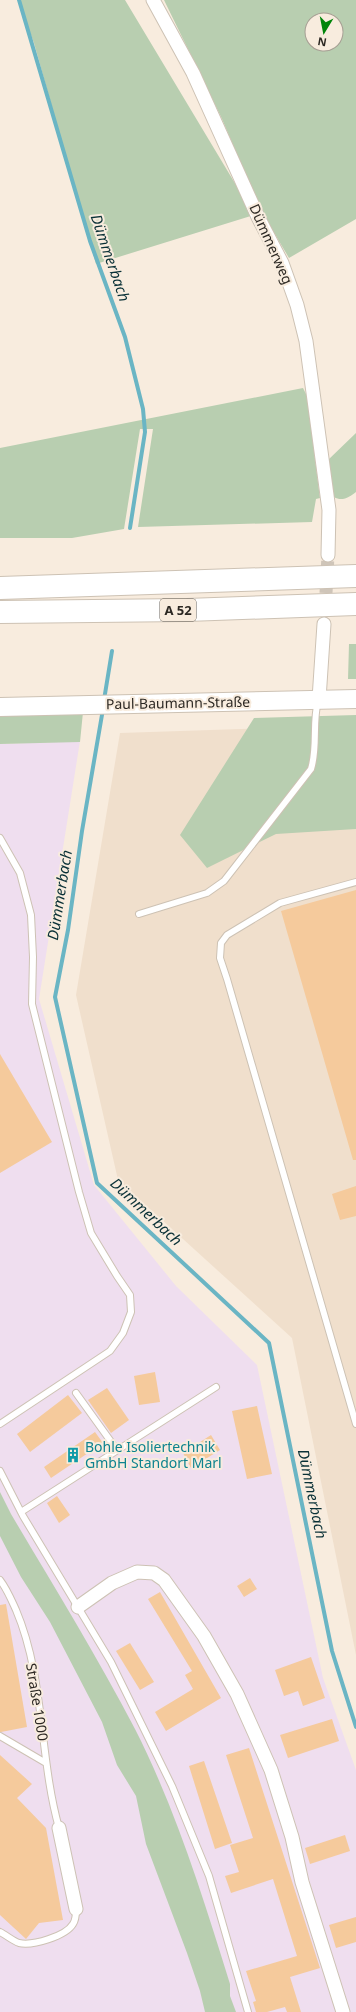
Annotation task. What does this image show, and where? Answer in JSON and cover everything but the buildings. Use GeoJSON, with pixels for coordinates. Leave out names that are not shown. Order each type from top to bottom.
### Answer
{"type":"FeatureCollection","features":[{"type":"Feature","properties":{"kind":"highway","name":"A 52"},"geometry":{"type":"LineString","coordinates":[[0,588],[356,576]]}},
{"type":"Feature","properties":{"kind":"highway","name":"A 52"},"geometry":{"type":"LineString","coordinates":[[0,612],[187,610],[356,604]]}},
{"type":"Feature","properties":{"kind":"main road","name":"Paul-Baumann-Straße"},"geometry":{"type":"LineString","coordinates":[[0,707],[356,699]]}},
{"type":"Feature","properties":{"kind":"street","name":"Dümmerweg"},"geometry":{"type":"LineString","coordinates":[[153,0],[193,73],[258,217],[282,263],[297,305],[306,341],[329,510],[328,555]]}},
{"type":"Feature","properties":{"kind":"street"},"geometry":{"type":"LineString","coordinates":[[319,700],[324,624]]}},
{"type":"Feature","properties":{"kind":"street"},"geometry":{"type":"LineString","coordinates":[[78,1607],[112,1583],[137,1572],[154,1573],[164,1580],[204,1636],[238,1694],[271,1770],[292,1837],[302,1882],[343,2012]]}},
{"type":"Feature","properties":{"kind":"street"},"geometry":{"type":"LineString","coordinates":[[59,1828],[76,1909]]}},
{"type":"Feature","properties":{"kind":"lane"},"geometry":{"type":"LineString","coordinates":[[138,914],[207,893],[224,881],[311,769],[313,761],[315,714],[319,700]]}},
{"type":"Feature","properties":{"kind":"lane"},"geometry":{"type":"LineString","coordinates":[[0,838],[20,873],[31,915],[34,957],[32,1004],[79,1192],[91,1233],[117,1276],[130,1294],[131,1312],[122,1333],[110,1351],[0,1424]]}},
{"type":"Feature","properties":{"kind":"lane"},"geometry":{"type":"LineString","coordinates":[[356,882],[280,903],[227,935],[221,943],[220,958],[232,993],[356,1424]]}},
{"type":"Feature","properties":{"kind":"lane"},"geometry":{"type":"LineString","coordinates":[[21,1512],[216,1387]]}},
{"type":"Feature","properties":{"kind":"lane"},"geometry":{"type":"LineString","coordinates":[[76,1392],[117,1450]]}},
{"type":"Feature","properties":{"kind":"lane"},"geometry":{"type":"LineString","coordinates":[[0,1471],[21,1512],[111,1662],[172,1786],[209,1876],[248,2012]]}},
{"type":"Feature","properties":{"kind":"lane","name":"Straße 1000"},"geometry":{"type":"LineString","coordinates":[[0,1580],[6,1588],[25,1631],[35,1686],[52,1803],[59,1828]]}},
{"type":"Feature","properties":{"kind":"lane"},"geometry":{"type":"LineString","coordinates":[[0,1736],[46,1763]]}},
{"type":"Feature","properties":{"kind":"lane"},"geometry":{"type":"LineString","coordinates":[[0,1932],[19,1943],[34,1943],[50,1939],[63,1933],[73,1924],[76,1909]]}},
{"type":"Feature","properties":{"kind":"shaded area"},"geometry":{"type":"Polygon","coordinates":[[[356,725],[356,1655],[292,1338],[118,1180],[76,995],[120,733],[356,725]]]}},
{"type":"Feature","properties":{"kind":"shaded area"},"geometry":{"type":"Polygon","coordinates":[[[80,741],[39,999],[94,1185],[176,1286],[257,1365],[323,1678],[356,1770],[356,2012],[0,2012],[0,744],[80,741]]]}},
{"type":"Feature","properties":{"kind":"green space"},"geometry":{"type":"Polygon","coordinates":[[[18,0],[125,0],[254,215],[96,264],[34,43],[18,0]]]}},
{"type":"Feature","properties":{"kind":"green space"},"geometry":{"type":"Polygon","coordinates":[[[164,0],[356,0],[356,219],[289,258],[260,209],[222,119],[164,0]]]}},
{"type":"Feature","properties":{"kind":"green space"},"geometry":{"type":"Polygon","coordinates":[[[303,388],[307,396],[320,498],[316,499],[312,522],[138,527],[153,429],[140,429],[124,529],[72,538],[0,538],[0,448],[303,388]]]}},
{"type":"Feature","properties":{"kind":"green space"},"geometry":{"type":"Polygon","coordinates":[[[356,433],[356,492],[351,496],[340,499],[334,497],[328,460],[356,433]]]}},
{"type":"Feature","properties":{"kind":"green space"},"geometry":{"type":"Polygon","coordinates":[[[349,644],[356,644],[356,679],[348,679],[349,644]]]}},
{"type":"Feature","properties":{"kind":"green space"},"geometry":{"type":"Polygon","coordinates":[[[83,712],[80,742],[0,744],[0,714],[83,712]]]}},
{"type":"Feature","properties":{"kind":"green space"},"geometry":{"type":"Polygon","coordinates":[[[356,715],[356,829],[276,834],[207,868],[180,835],[254,718],[356,715]]]}},
{"type":"Feature","properties":{"kind":"green space"},"geometry":{"type":"Polygon","coordinates":[[[0,1492],[11,1514],[106,1675],[150,1760],[176,1822],[199,1886],[230,1984],[230,1996],[236,2012],[205,2012],[200,1991],[187,1953],[146,1844],[136,1796],[117,1765],[102,1722],[50,1622],[21,1577],[0,1536],[0,1492]]]}},
{"type":"Feature","properties":{"kind":"waterway","name":"Dümmerbach"},"geometry":{"type":"LineString","coordinates":[[19,0],[90,241],[125,337],[143,409],[145,432],[130,528]]}},
{"type":"Feature","properties":{"kind":"waterway","name":"Dümmerbach"},"geometry":{"type":"LineString","coordinates":[[104,700],[112,651]]}},
{"type":"Feature","properties":{"kind":"waterway","name":"Dümmerbach"},"geometry":{"type":"LineString","coordinates":[[103,709],[82,831],[68,930],[55,997],[97,1183],[269,1343],[332,1651],[356,1727]]}},
{"type":"Feature","properties":{"kind":"tunnel"},"geometry":{"type":"LineString","coordinates":[[325,612],[328,555]]}},
{"type":"Feature","properties":{"kind":"place","name":"Bohle Isoliertechnik GmbH Standort Marl"},"geometry":{"type":"Point","coordinates":[73,1455]}}]}
